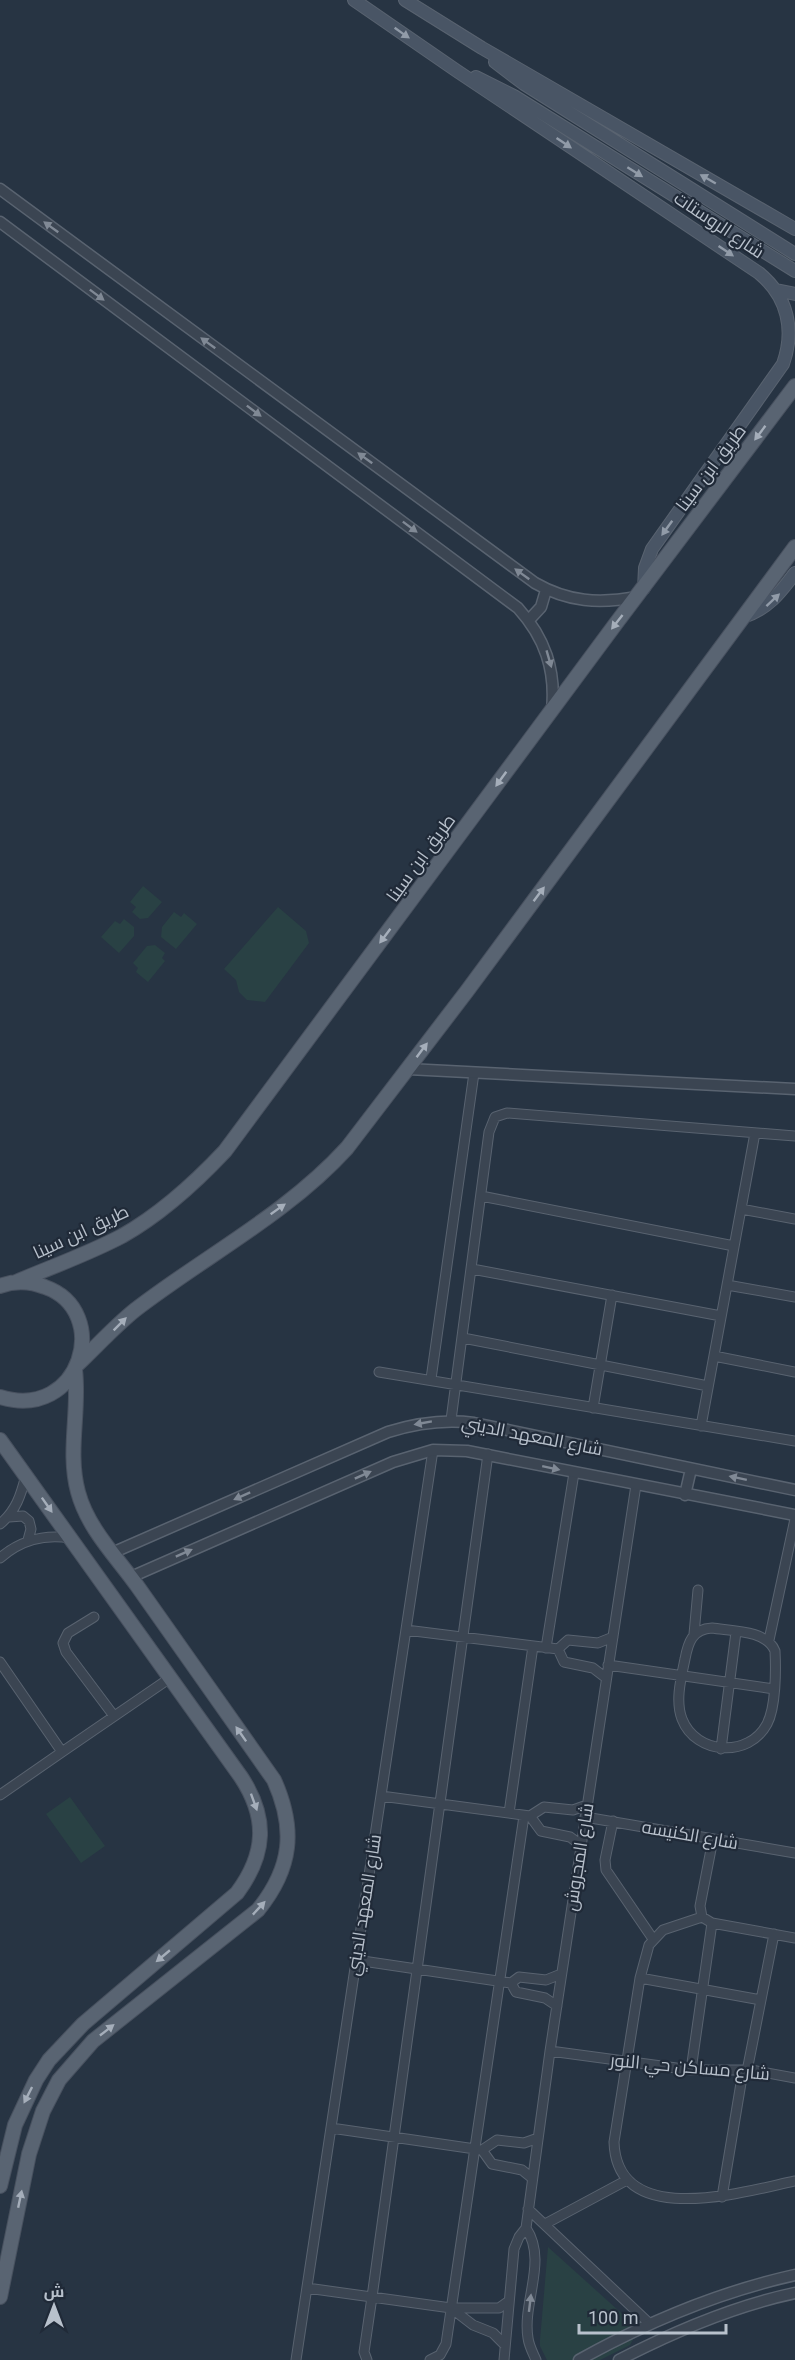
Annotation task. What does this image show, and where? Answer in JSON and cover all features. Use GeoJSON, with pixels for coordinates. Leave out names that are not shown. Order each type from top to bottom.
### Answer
{"type":"FeatureCollection","features":[{"type":"Feature","properties":{"kind":"main road","name":"شارع الروستات"},"geometry":{"type":"LineString","coordinates":[[354,0],[759,273],[776,290],[785,307],[789,326],[788,352],[783,364],[652,549],[640,592]]}},
{"type":"Feature","properties":{"kind":"main road","name":"شارع الروستات"},"geometry":{"type":"LineString","coordinates":[[405,0],[482,48],[795,229]]}},
{"type":"Feature","properties":{"kind":"main road"},"geometry":{"type":"LineString","coordinates":[[482,48],[524,84],[790,250]]}},
{"type":"Feature","properties":{"kind":"main road"},"geometry":{"type":"LineString","coordinates":[[457,71],[478,78],[514,96],[795,271]]}},
{"type":"Feature","properties":{"kind":"main road"},"geometry":{"type":"LineString","coordinates":[[776,290],[795,294]]}},
{"type":"Feature","properties":{"kind":"main road","name":"طريق ابن سينا"},"geometry":{"type":"LineString","coordinates":[[5,1284],[122,1236],[165,1208],[205,1172],[243,1129],[552,710],[795,386]]}},
{"type":"Feature","properties":{"kind":"main road"},"geometry":{"type":"LineString","coordinates":[[0,1397],[27,1401],[55,1392],[66,1382],[76,1367],[136,1309],[316,1179],[365,1125],[408,1069],[795,547]]}},
{"type":"Feature","properties":{"kind":"main road"},"geometry":{"type":"LineString","coordinates":[[743,617],[768,606],[795,573]]}},
{"type":"Feature","properties":{"kind":"main road"},"geometry":{"type":"LineString","coordinates":[[0,2297],[7,2230],[37,2127],[50,2095],[69,2066],[93,2041],[258,1911],[280,1877],[286,1858],[288,1838],[287,1818],[274,1780],[95,1530],[85,1512],[74,1474],[72,1454],[76,1367],[82,1347],[81,1329],[75,1313],[64,1299],[50,1288],[34,1282],[5,1284]]}},
{"type":"Feature","properties":{"kind":"main road"},"geometry":{"type":"LineString","coordinates":[[0,1440],[251,1792],[260,1827],[260,1845],[256,1862],[237,1893],[83,2024],[49,2060],[28,2095],[15,2125],[0,2186]]}},
{"type":"Feature","properties":{"kind":"street"},"geometry":{"type":"LineString","coordinates":[[0,189],[546,590],[567,598],[590,602],[640,592]]}},
{"type":"Feature","properties":{"kind":"street"},"geometry":{"type":"LineString","coordinates":[[0,222],[505,598],[529,620],[543,644],[552,672],[554,691],[552,710]]}},
{"type":"Feature","properties":{"kind":"street"},"geometry":{"type":"LineString","coordinates":[[529,620],[541,607],[546,590]]}},
{"type":"Feature","properties":{"kind":"street"},"geometry":{"type":"LineString","coordinates":[[408,1069],[795,1089]]}},
{"type":"Feature","properties":{"kind":"street"},"geometry":{"type":"LineString","coordinates":[[431,1379],[474,1073]]}},
{"type":"Feature","properties":{"kind":"street"},"geometry":{"type":"LineString","coordinates":[[451,1420],[489,1132],[495,1117],[501,1114],[795,1136]]}},
{"type":"Feature","properties":{"kind":"street"},"geometry":{"type":"LineString","coordinates":[[701,1426],[755,1133]]}},
{"type":"Feature","properties":{"kind":"street"},"geometry":{"type":"LineString","coordinates":[[481,1196],[734,1246]]}},
{"type":"Feature","properties":{"kind":"street"},"geometry":{"type":"LineString","coordinates":[[741,1209],[795,1219]]}},
{"type":"Feature","properties":{"kind":"street"},"geometry":{"type":"LineString","coordinates":[[472,1269],[722,1316]]}},
{"type":"Feature","properties":{"kind":"street"},"geometry":{"type":"LineString","coordinates":[[727,1286],[795,1297]]}},
{"type":"Feature","properties":{"kind":"street"},"geometry":{"type":"LineString","coordinates":[[593,1408],[612,1295]]}},
{"type":"Feature","properties":{"kind":"street"},"geometry":{"type":"LineString","coordinates":[[463,1338],[708,1386]]}},
{"type":"Feature","properties":{"kind":"street"},"geometry":{"type":"LineString","coordinates":[[714,1356],[795,1372]]}},
{"type":"Feature","properties":{"kind":"street"},"geometry":{"type":"LineString","coordinates":[[379,1372],[795,1441]]}},
{"type":"Feature","properties":{"kind":"street","name":"شارع المعهد الديني"},"geometry":{"type":"LineString","coordinates":[[112,1553],[388,1432],[428,1422],[451,1420],[474,1422],[795,1490]]}},
{"type":"Feature","properties":{"kind":"street","name":"شارع المعهد الديني"},"geometry":{"type":"LineString","coordinates":[[130,1577],[393,1462],[433,1450],[448,1449],[488,1454],[795,1517]]}},
{"type":"Feature","properties":{"kind":"street","name":"شارع المعهد الديني"},"geometry":{"type":"LineString","coordinates":[[296,2360],[433,1450]]}},
{"type":"Feature","properties":{"kind":"street"},"geometry":{"type":"LineString","coordinates":[[367,2360],[364,2352],[488,1454]]}},
{"type":"Feature","properties":{"kind":"street"},"geometry":{"type":"LineString","coordinates":[[685,1495],[691,1469]]}},
{"type":"Feature","properties":{"kind":"street"},"geometry":{"type":"LineString","coordinates":[[546,1648],[574,1473]]}},
{"type":"Feature","properties":{"kind":"street"},"geometry":{"type":"LineString","coordinates":[[0,1524],[9,1517],[18,1502],[26,1475]]}},
{"type":"Feature","properties":{"kind":"street","name":"شارع المجروش"},"geometry":{"type":"LineString","coordinates":[[504,2360],[514,2249],[526,2228],[561,1974],[636,1485]]}},
{"type":"Feature","properties":{"kind":"street"},"geometry":{"type":"LineString","coordinates":[[9,1517],[23,1516],[29,1521],[31,1529],[28,1540]]}},
{"type":"Feature","properties":{"kind":"street"},"geometry":{"type":"LineString","coordinates":[[769,1640],[795,1517]]}},
{"type":"Feature","properties":{"kind":"street"},"geometry":{"type":"LineString","coordinates":[[0,1558],[28,1540],[50,1536],[70,1538]]}},
{"type":"Feature","properties":{"kind":"street"},"geometry":{"type":"LineString","coordinates":[[694,1634],[706,1629],[764,1637],[769,1640],[775,1651],[771,1714],[761,1733],[743,1745],[721,1749],[702,1742],[686,1727],[679,1710],[687,1646],[694,1634],[699,1590]]}},
{"type":"Feature","properties":{"kind":"street"},"geometry":{"type":"LineString","coordinates":[[94,1617],[68,1633],[63,1643],[66,1652],[114,1716]]}},
{"type":"Feature","properties":{"kind":"street"},"geometry":{"type":"LineString","coordinates":[[406,1629],[558,1649]]}},
{"type":"Feature","properties":{"kind":"street"},"geometry":{"type":"LineString","coordinates":[[721,1749],[736,1632]]}},
{"type":"Feature","properties":{"kind":"street"},"geometry":{"type":"LineString","coordinates":[[558,1649],[566,1640],[598,1643],[613,1636]]}},
{"type":"Feature","properties":{"kind":"street"},"geometry":{"type":"LineString","coordinates":[[509,1813],[533,1646]]}},
{"type":"Feature","properties":{"kind":"street"},"geometry":{"type":"LineString","coordinates":[[558,1649],[564,1662],[593,1668],[606,1678]]}},
{"type":"Feature","properties":{"kind":"street"},"geometry":{"type":"LineString","coordinates":[[0,1662],[62,1752]]}},
{"type":"Feature","properties":{"kind":"street"},"geometry":{"type":"LineString","coordinates":[[609,1665],[774,1689]]}},
{"type":"Feature","properties":{"kind":"street"},"geometry":{"type":"LineString","coordinates":[[0,1795],[170,1678]]}},
{"type":"Feature","properties":{"kind":"street"},"geometry":{"type":"LineString","coordinates":[[381,1796],[527,1816],[544,1807],[573,1810],[587,1805]]}},
{"type":"Feature","properties":{"kind":"street"},"geometry":{"type":"LineString","coordinates":[[527,1816],[541,1831],[570,1837],[581,1845]]}},
{"type":"Feature","properties":{"kind":"street"},"geometry":{"type":"LineString","coordinates":[[430,2360],[440,2355],[443,2350],[452,2308],[527,1816]]}},
{"type":"Feature","properties":{"kind":"street","name":"شارع الكنيسه"},"geometry":{"type":"LineString","coordinates":[[585,1816],[795,1853]]}},
{"type":"Feature","properties":{"kind":"street"},"geometry":{"type":"LineString","coordinates":[[613,1821],[605,1860],[606,1870],[653,1939]]}},
{"type":"Feature","properties":{"kind":"street"},"geometry":{"type":"LineString","coordinates":[[702,1917],[700,1906],[713,1839]]}},
{"type":"Feature","properties":{"kind":"street"},"geometry":{"type":"LineString","coordinates":[[795,1938],[712,1923],[702,1917],[670,1927],[653,1939],[647,1951],[640,1978],[614,2142],[616,2162],[627,2180],[640,2190],[657,2195],[678,2198],[722,2196],[795,2181]]}},
{"type":"Feature","properties":{"kind":"street"},"geometry":{"type":"LineString","coordinates":[[691,2070],[712,1923]]}},
{"type":"Feature","properties":{"kind":"street"},"geometry":{"type":"LineString","coordinates":[[722,2196],[774,1934]]}},
{"type":"Feature","properties":{"kind":"street"},"geometry":{"type":"LineString","coordinates":[[356,1960],[511,1983],[519,1977],[546,1980],[561,1974]]}},
{"type":"Feature","properties":{"kind":"street"},"geometry":{"type":"LineString","coordinates":[[640,1978],[761,2000]]}},
{"type":"Feature","properties":{"kind":"street"},"geometry":{"type":"LineString","coordinates":[[511,1983],[516,1992],[545,1998],[557,2006]]}},
{"type":"Feature","properties":{"kind":"street","name":"شارع مساكن حي النور"},"geometry":{"type":"LineString","coordinates":[[550,2051],[691,2070],[745,2071],[795,2078]]}},
{"type":"Feature","properties":{"kind":"street"},"geometry":{"type":"LineString","coordinates":[[331,2128],[478,2149],[497,2140],[524,2143],[538,2138]]}},
{"type":"Feature","properties":{"kind":"street"},"geometry":{"type":"LineString","coordinates":[[478,2149],[492,2164],[522,2170],[532,2178]]}},
{"type":"Feature","properties":{"kind":"street"},"geometry":{"type":"LineString","coordinates":[[545,2223],[627,2180]]}},
{"type":"Feature","properties":{"kind":"street"},"geometry":{"type":"LineString","coordinates":[[528,2209],[650,2324]]}},
{"type":"Feature","properties":{"kind":"street","name":"شارع المجروش"},"geometry":{"type":"LineString","coordinates":[[526,2228],[535,2252],[527,2331],[536,2360]]}},
{"type":"Feature","properties":{"kind":"street"},"geometry":{"type":"LineString","coordinates":[[579,2360],[650,2324],[732,2292],[795,2275]]}},
{"type":"Feature","properties":{"kind":"street"},"geometry":{"type":"LineString","coordinates":[[307,2288],[452,2308],[499,2308],[509,2301]]}},
{"type":"Feature","properties":{"kind":"street"},"geometry":{"type":"LineString","coordinates":[[619,2360],[711,2318],[795,2293]]}},
{"type":"Feature","properties":{"kind":"street"},"geometry":{"type":"LineString","coordinates":[[452,2308],[473,2325],[493,2333],[505,2345]]}},
{"type":"Feature","properties":{"kind":"green space"},"geometry":{"type":"Polygon","coordinates":[[[143,886],[162,902],[148,918],[140,919],[132,912],[136,907],[130,902],[143,886]]]}},
{"type":"Feature","properties":{"kind":"green space"},"geometry":{"type":"Polygon","coordinates":[[[278,907],[306,931],[309,943],[265,1002],[247,1000],[239,992],[236,980],[224,969],[278,907]]]}},
{"type":"Feature","properties":{"kind":"green space"},"geometry":{"type":"Polygon","coordinates":[[[174,912],[181,917],[184,913],[197,924],[176,949],[161,937],[162,927],[174,912]]]}},
{"type":"Feature","properties":{"kind":"green space"},"geometry":{"type":"Polygon","coordinates":[[[124,919],[134,927],[134,936],[119,953],[101,937],[115,921],[120,924],[124,919]]]}},
{"type":"Feature","properties":{"kind":"green space"},"geometry":{"type":"Polygon","coordinates":[[[155,945],[165,953],[162,958],[165,961],[148,982],[136,972],[138,968],[133,963],[147,946],[155,945]]]}},
{"type":"Feature","properties":{"kind":"green space"},"geometry":{"type":"Polygon","coordinates":[[[70,1797],[105,1846],[81,1863],[46,1814],[70,1797]]]}},
{"type":"Feature","properties":{"kind":"green space"},"geometry":{"type":"Polygon","coordinates":[[[548,2247],[629,2320],[635,2336],[630,2345],[600,2360],[547,2360],[540,2346],[540,2340],[548,2247]]]}}]}
